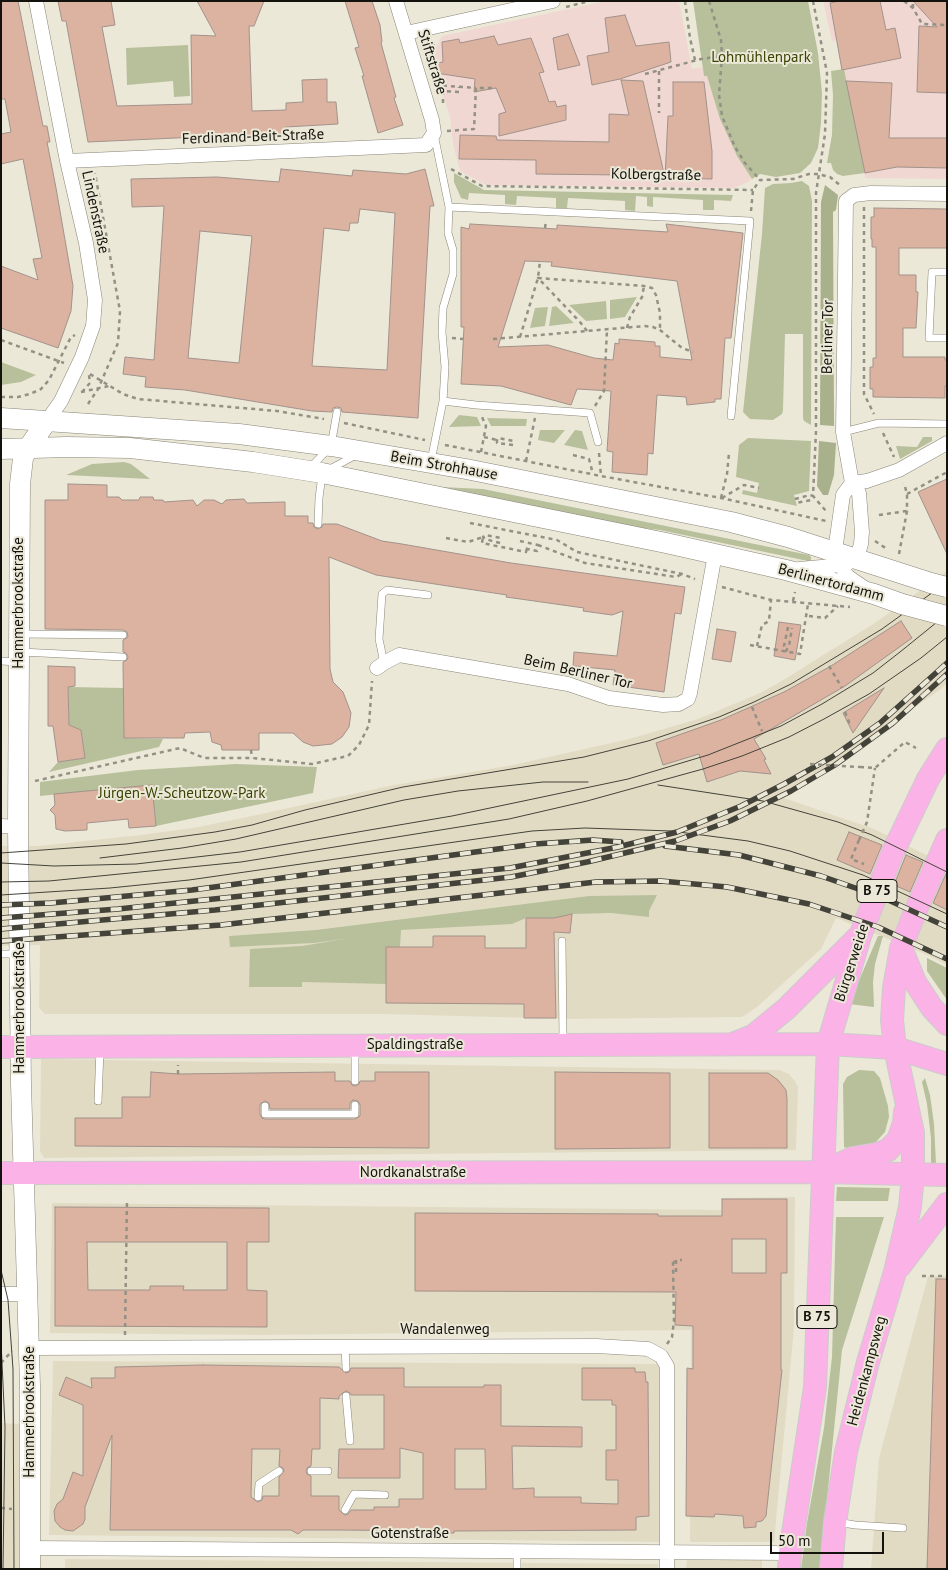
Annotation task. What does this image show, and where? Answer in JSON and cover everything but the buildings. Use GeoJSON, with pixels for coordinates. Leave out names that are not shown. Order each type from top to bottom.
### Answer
{"type":"FeatureCollection","features":[{"type":"Feature","properties":{"kind":"main road","name":"Beim Strohhause"},"geometry":{"type":"LineString","coordinates":[[1,418],[240,434],[331,446],[431,463],[731,522],[788,537],[843,558]]}},
{"type":"Feature","properties":{"kind":"main road","name":"Hammerbrookstraße"},"geometry":{"type":"LineString","coordinates":[[30,1569],[28,1294],[12,1173],[10,827],[18,786],[19,717],[14,652],[20,477],[23,458],[47,421]]}},
{"type":"Feature","properties":{"kind":"main road","name":"Beim Strohhause"},"geometry":{"type":"LineString","coordinates":[[1,449],[130,448],[253,462],[315,472],[714,554]]}},
{"type":"Feature","properties":{"kind":"main road","name":"Berlinertordamm"},"geometry":{"type":"LineString","coordinates":[[714,554],[786,570],[947,616]]}},
{"type":"Feature","properties":{"kind":"main road","name":"Berlinertordamm"},"geometry":{"type":"LineString","coordinates":[[843,558],[939,585]]}},
{"type":"Feature","properties":{"kind":"main road","name":"Bürgerweide"},"geometry":{"type":"LineString","coordinates":[[828,1044],[860,936],[906,821],[928,779],[947,749]]}},
{"type":"Feature","properties":{"kind":"main road","name":"B 75"},"geometry":{"type":"LineString","coordinates":[[913,1175],[913,1133],[895,1048],[892,1020],[894,988],[901,948],[947,840]]}},
{"type":"Feature","properties":{"kind":"main road"},"geometry":{"type":"LineString","coordinates":[[728,1045],[753,1036],[792,1003],[860,936]]}},
{"type":"Feature","properties":{"kind":"main road"},"geometry":{"type":"LineString","coordinates":[[901,948],[915,982],[932,1008],[947,1024]]}},
{"type":"Feature","properties":{"kind":"main road","name":"B 75"},"geometry":{"type":"LineString","coordinates":[[790,1561],[815,1387],[828,1044]]}},
{"type":"Feature","properties":{"kind":"main road","name":"Spaldingstraße"},"geometry":{"type":"LineString","coordinates":[[11,1047],[828,1044],[895,1048],[947,1064]]}},
{"type":"Feature","properties":{"kind":"main road"},"geometry":{"type":"LineString","coordinates":[[824,1172],[853,1158],[888,1150],[898,1140],[904,1123],[906,1102]]}},
{"type":"Feature","properties":{"kind":"main road","name":"Nordkanalstraße"},"geometry":{"type":"LineString","coordinates":[[12,1173],[824,1172],[947,1176]]}},
{"type":"Feature","properties":{"kind":"main road","name":"Heidenkampsweg"},"geometry":{"type":"LineString","coordinates":[[831,1569],[842,1472],[860,1392],[895,1272],[910,1207],[913,1175]]}},
{"type":"Feature","properties":{"kind":"main road"},"geometry":{"type":"LineString","coordinates":[[895,1272],[947,1204]]}},
{"type":"Feature","properties":{"kind":"street","name":"Lindenstraße"},"geometry":{"type":"LineString","coordinates":[[36,1],[67,161],[94,285],[95,314],[82,357],[61,401],[47,421]]}},
{"type":"Feature","properties":{"kind":"street","name":"Stiftstraße"},"geometry":{"type":"LineString","coordinates":[[396,1],[432,120],[440,132]]}},
{"type":"Feature","properties":{"kind":"street"},"geometry":{"type":"LineString","coordinates":[[406,33],[553,1]]}},
{"type":"Feature","properties":{"kind":"street","name":"Ferdinand-Beit-Straße"},"geometry":{"type":"LineString","coordinates":[[67,161],[426,145],[440,132]]}},
{"type":"Feature","properties":{"kind":"street"},"geometry":{"type":"LineString","coordinates":[[855,195],[947,194]]}},
{"type":"Feature","properties":{"kind":"street","name":"Berliner Tor"},"geometry":{"type":"LineString","coordinates":[[843,558],[860,551],[862,532],[859,493],[852,483],[843,432],[846,201],[855,195]]}},
{"type":"Feature","properties":{"kind":"street"},"geometry":{"type":"LineString","coordinates":[[874,594],[847,576],[843,558],[843,495],[852,483],[867,481],[899,470],[947,443]]}},
{"type":"Feature","properties":{"kind":"street","name":"Beim Berliner Tor"},"geometry":{"type":"LineString","coordinates":[[381,666],[400,655],[568,684],[609,698],[676,705],[686,700],[690,693],[714,554]]}},
{"type":"Feature","properties":{"kind":"street"},"geometry":{"type":"LineString","coordinates":[[786,570],[843,558]]}},
{"type":"Feature","properties":{"kind":"street"},"geometry":{"type":"LineString","coordinates":[[1,1294],[28,1294]]}},
{"type":"Feature","properties":{"kind":"street","name":"Wandalenweg"},"geometry":{"type":"LineString","coordinates":[[29,1348],[596,1346],[648,1349],[660,1356]]}},
{"type":"Feature","properties":{"kind":"street"},"geometry":{"type":"LineString","coordinates":[[660,1356],[667,1366],[667,1569]]}},
{"type":"Feature","properties":{"kind":"street","name":"Gotenstraße"},"geometry":{"type":"LineString","coordinates":[[30,1548],[667,1552],[790,1561]]}},
{"type":"Feature","properties":{"kind":"lane"},"geometry":{"type":"LineString","coordinates":[[431,463],[443,401],[445,368],[442,332],[443,308],[452,274],[453,250],[448,233],[449,208],[441,170],[440,132]]}},
{"type":"Feature","properties":{"kind":"lane"},"geometry":{"type":"LineString","coordinates":[[449,208],[750,221],[731,416]]}},
{"type":"Feature","properties":{"kind":"lane"},"geometry":{"type":"LineString","coordinates":[[947,272],[932,272],[929,338],[947,338]]}},
{"type":"Feature","properties":{"kind":"lane"},"geometry":{"type":"LineString","coordinates":[[443,401],[590,413],[598,442]]}},
{"type":"Feature","properties":{"kind":"lane"},"geometry":{"type":"LineString","coordinates":[[318,524],[319,498],[315,472],[331,446],[338,412]]}},
{"type":"Feature","properties":{"kind":"lane"},"geometry":{"type":"LineString","coordinates":[[843,432],[879,423],[947,424]]}},
{"type":"Feature","properties":{"kind":"lane"},"geometry":{"type":"LineString","coordinates":[[315,472],[363,452]]}},
{"type":"Feature","properties":{"kind":"lane"},"geometry":{"type":"LineString","coordinates":[[381,666],[378,635],[382,594],[387,590],[391,590],[428,595]]}},
{"type":"Feature","properties":{"kind":"lane"},"geometry":{"type":"LineString","coordinates":[[14,652],[123,635]]}},
{"type":"Feature","properties":{"kind":"lane"},"geometry":{"type":"LineString","coordinates":[[14,652],[123,657]]}},
{"type":"Feature","properties":{"kind":"lane"},"geometry":{"type":"LineString","coordinates":[[562,941],[564,1044]]}},
{"type":"Feature","properties":{"kind":"lane"},"geometry":{"type":"LineString","coordinates":[[354,1045],[355,1081]]}},
{"type":"Feature","properties":{"kind":"lane"},"geometry":{"type":"LineString","coordinates":[[98,1101],[100,1046]]}},
{"type":"Feature","properties":{"kind":"lane"},"geometry":{"type":"LineString","coordinates":[[265,1106],[265,1114],[355,1114],[355,1105]]}},
{"type":"Feature","properties":{"kind":"lane"},"geometry":{"type":"LineString","coordinates":[[345,1347],[346,1368]]}},
{"type":"Feature","properties":{"kind":"lane"},"geometry":{"type":"LineString","coordinates":[[346,1396],[350,1441]]}},
{"type":"Feature","properties":{"kind":"lane"},"geometry":{"type":"LineString","coordinates":[[258,1496],[259,1484],[279,1471]]}},
{"type":"Feature","properties":{"kind":"lane"},"geometry":{"type":"LineString","coordinates":[[311,1471],[328,1471]]}},
{"type":"Feature","properties":{"kind":"lane"},"geometry":{"type":"LineString","coordinates":[[345,1510],[354,1494],[385,1494]]}},
{"type":"Feature","properties":{"kind":"lane"},"geometry":{"type":"LineString","coordinates":[[835,1522],[904,1528]]}},
{"type":"Feature","properties":{"kind":"lane"},"geometry":{"type":"LineString","coordinates":[[517,1551],[517,1569]]}},
{"type":"Feature","properties":{"kind":"path"},"geometry":{"type":"LineString","coordinates":[[685,1],[695,60]]}},
{"type":"Feature","properties":{"kind":"path"},"geometry":{"type":"LineString","coordinates":[[710,1],[721,40],[722,56],[719,95],[722,116],[735,147],[760,180]]}},
{"type":"Feature","properties":{"kind":"path"},"geometry":{"type":"LineString","coordinates":[[812,498],[816,432],[816,193],[825,134],[827,72],[813,1]]}},
{"type":"Feature","properties":{"kind":"path"},"geometry":{"type":"LineString","coordinates":[[904,1],[913,8],[922,24],[947,25]]}},
{"type":"Feature","properties":{"kind":"path"},"geometry":{"type":"LineString","coordinates":[[913,1],[913,8]]}},
{"type":"Feature","properties":{"kind":"path"},"geometry":{"type":"LineString","coordinates":[[645,74],[695,60],[722,56]]}},
{"type":"Feature","properties":{"kind":"path"},"geometry":{"type":"LineString","coordinates":[[658,71],[659,113]]}},
{"type":"Feature","properties":{"kind":"path"},"geometry":{"type":"LineString","coordinates":[[433,84],[496,88]]}},
{"type":"Feature","properties":{"kind":"path"},"geometry":{"type":"LineString","coordinates":[[442,107],[443,91],[459,92],[459,87]]}},
{"type":"Feature","properties":{"kind":"path"},"geometry":{"type":"LineString","coordinates":[[440,132],[474,129],[476,88]]}},
{"type":"Feature","properties":{"kind":"path","name":"Kolbergstraße"},"geometry":{"type":"LineString","coordinates":[[451,169],[482,186],[753,190]]}},
{"type":"Feature","properties":{"kind":"path"},"geometry":{"type":"LineString","coordinates":[[760,180],[793,179],[809,174],[818,174],[834,180],[864,204],[864,394],[879,423],[908,494],[899,556]]}},
{"type":"Feature","properties":{"kind":"path"},"geometry":{"type":"LineString","coordinates":[[750,221],[753,190],[760,180]]}},
{"type":"Feature","properties":{"kind":"path"},"geometry":{"type":"LineString","coordinates":[[520,337],[538,278],[540,261]]}},
{"type":"Feature","properties":{"kind":"path"},"geometry":{"type":"LineString","coordinates":[[538,278],[652,288],[656,295],[660,313],[660,330]]}},
{"type":"Feature","properties":{"kind":"path"},"geometry":{"type":"LineString","coordinates":[[538,278],[580,322],[586,331]]}},
{"type":"Feature","properties":{"kind":"path"},"geometry":{"type":"LineString","coordinates":[[627,328],[630,316],[642,297],[644,286]]}},
{"type":"Feature","properties":{"kind":"path"},"geometry":{"type":"LineString","coordinates":[[493,339],[645,326],[660,330],[682,348],[693,352]]}},
{"type":"Feature","properties":{"kind":"path"},"geometry":{"type":"LineString","coordinates":[[590,413],[604,391],[607,330]]}},
{"type":"Feature","properties":{"kind":"path"},"geometry":{"type":"LineString","coordinates":[[1,340],[59,361],[49,380],[41,389],[18,397],[1,397]]}},
{"type":"Feature","properties":{"kind":"path"},"geometry":{"type":"LineString","coordinates":[[86,372],[109,386],[82,392],[90,383],[90,376],[86,372]]}},
{"type":"Feature","properties":{"kind":"path"},"geometry":{"type":"LineString","coordinates":[[476,405],[486,426],[481,452]]}},
{"type":"Feature","properties":{"kind":"path"},"geometry":{"type":"LineString","coordinates":[[526,461],[536,409]]}},
{"type":"Feature","properties":{"kind":"path"},"geometry":{"type":"LineString","coordinates":[[484,436],[514,441]]}},
{"type":"Feature","properties":{"kind":"path"},"geometry":{"type":"LineString","coordinates":[[498,439],[497,443],[513,446]]}},
{"type":"Feature","properties":{"kind":"path"},"geometry":{"type":"LineString","coordinates":[[598,442],[601,476]]}},
{"type":"Feature","properties":{"kind":"path"},"geometry":{"type":"LineString","coordinates":[[728,453],[727,474],[721,498],[744,485],[759,488]]}},
{"type":"Feature","properties":{"kind":"path"},"geometry":{"type":"LineString","coordinates":[[573,456],[589,459],[593,474]]}},
{"type":"Feature","properties":{"kind":"path"},"geometry":{"type":"LineString","coordinates":[[908,494],[947,472]]}},
{"type":"Feature","properties":{"kind":"path"},"geometry":{"type":"LineString","coordinates":[[795,499],[810,495],[812,498]]}},
{"type":"Feature","properties":{"kind":"path"},"geometry":{"type":"LineString","coordinates":[[796,503],[812,498]]}},
{"type":"Feature","properties":{"kind":"path"},"geometry":{"type":"LineString","coordinates":[[879,514],[907,511]]}},
{"type":"Feature","properties":{"kind":"path"},"geometry":{"type":"LineString","coordinates":[[470,522],[557,540],[577,552],[682,574],[676,577],[585,563],[538,545],[520,541]]}},
{"type":"Feature","properties":{"kind":"path"},"geometry":{"type":"LineString","coordinates":[[446,538],[468,542],[484,538],[485,535],[501,538]]}},
{"type":"Feature","properties":{"kind":"path"},"geometry":{"type":"LineString","coordinates":[[484,538],[482,543],[526,552],[525,548],[537,551],[538,545]]}},
{"type":"Feature","properties":{"kind":"path"},"geometry":{"type":"LineString","coordinates":[[484,538],[500,542]]}},
{"type":"Feature","properties":{"kind":"path"},"geometry":{"type":"LineString","coordinates":[[709,584],[771,600],[855,608]]}},
{"type":"Feature","properties":{"kind":"path"},"geometry":{"type":"LineString","coordinates":[[793,601],[796,592]]}},
{"type":"Feature","properties":{"kind":"path"},"geometry":{"type":"LineString","coordinates":[[757,646],[762,625],[769,621],[771,600]]}},
{"type":"Feature","properties":{"kind":"path"},"geometry":{"type":"LineString","coordinates":[[750,645],[800,654],[808,604]]}},
{"type":"Feature","properties":{"kind":"path"},"geometry":{"type":"LineString","coordinates":[[809,616],[825,618],[838,605]]}},
{"type":"Feature","properties":{"kind":"path"},"geometry":{"type":"LineString","coordinates":[[786,651],[784,646],[788,627]]}},
{"type":"Feature","properties":{"kind":"path"},"geometry":{"type":"LineString","coordinates":[[786,651],[789,646],[792,628]]}},
{"type":"Feature","properties":{"kind":"path"},"geometry":{"type":"LineString","coordinates":[[18,786],[180,748],[204,758],[252,758],[312,764],[348,756],[359,745],[369,725],[372,680],[381,666]]}},
{"type":"Feature","properties":{"kind":"path"},"geometry":{"type":"LineString","coordinates":[[829,666],[842,688]]}},
{"type":"Feature","properties":{"kind":"path"},"geometry":{"type":"LineString","coordinates":[[752,707],[762,731]]}},
{"type":"Feature","properties":{"kind":"path"},"geometry":{"type":"LineString","coordinates":[[845,712],[848,722]]}},
{"type":"Feature","properties":{"kind":"path"},"geometry":{"type":"LineString","coordinates":[[864,864],[851,859],[867,822],[875,768],[905,742],[916,748]]}},
{"type":"Feature","properties":{"kind":"path"},"geometry":{"type":"LineString","coordinates":[[252,750],[252,758]]}},
{"type":"Feature","properties":{"kind":"path"},"geometry":{"type":"LineString","coordinates":[[810,764],[875,768]]}},
{"type":"Feature","properties":{"kind":"path"},"geometry":{"type":"LineString","coordinates":[[125,1332],[127,1199]]}},
{"type":"Feature","properties":{"kind":"path"},"geometry":{"type":"LineString","coordinates":[[660,1356],[672,1337],[676,1260],[682,1260]]}},
{"type":"Feature","properties":{"kind":"path"},"geometry":{"type":"LineString","coordinates":[[922,1276],[947,1276]]}},
{"type":"Feature","properties":{"kind":"shaded area"},"geometry":{"type":"Polygon","coordinates":[[[606,1],[679,1],[692,69],[702,67],[704,75],[707,75],[720,119],[737,156],[752,179],[734,188],[486,185],[460,171],[453,144],[450,117],[432,60],[432,54],[442,36],[606,1]]]}},
{"type":"Feature","properties":{"kind":"shaded area"},"geometry":{"type":"Polygon","coordinates":[[[823,1],[947,1],[947,179],[865,178],[844,69],[901,58],[895,29],[832,41],[823,1]]]}},
{"type":"Feature","properties":{"kind":"shaded area"},"geometry":{"type":"Polygon","coordinates":[[[947,571],[947,683],[784,798],[874,829],[947,865],[947,965],[925,954],[836,918],[821,949],[757,1007],[742,1017],[568,1019],[385,1014],[45,1014],[39,1008],[40,945],[1,946],[1,846],[38,846],[193,828],[389,786],[513,765],[629,739],[698,719],[760,693],[780,682],[878,621],[947,571]]]}},
{"type":"Feature","properties":{"kind":"shaded area"},"geometry":{"type":"Polygon","coordinates":[[[41,1059],[779,1070],[789,1074],[798,1087],[796,1150],[44,1158],[40,1151],[41,1059]]]}},
{"type":"Feature","properties":{"kind":"shaded area"},"geometry":{"type":"Polygon","coordinates":[[[795,1197],[794,1328],[774,1542],[690,1542],[691,1330],[261,1335],[50,1333],[52,1203],[725,1210],[725,1198],[795,1197]]]}},
{"type":"Feature","properties":{"kind":"shaded area"},"geometry":{"type":"Polygon","coordinates":[[[928,1276],[947,1276],[947,1569],[871,1569],[879,1458],[928,1276]]]}},
{"type":"Feature","properties":{"kind":"shaded area"},"geometry":{"type":"Polygon","coordinates":[[[53,1361],[665,1364],[662,1542],[49,1535],[53,1361]]]}},
{"type":"Feature","properties":{"kind":"shaded area"},"geometry":{"type":"Polygon","coordinates":[[[1,1423],[21,1424],[22,1569],[1,1569],[1,1423]]]}},
{"type":"Feature","properties":{"kind":"shaded area"},"geometry":{"type":"Polygon","coordinates":[[[65,1559],[658,1564],[658,1569],[65,1569],[65,1559]]]}},
{"type":"Feature","properties":{"kind":"shaded area"},"geometry":{"type":"Polygon","coordinates":[[[687,1559],[762,1560],[762,1569],[686,1569],[687,1559]]]}},
{"type":"Feature","properties":{"kind":"green space","name":"Lohmühlenpark"},"geometry":{"type":"Polygon","coordinates":[[[693,1],[808,1],[818,53],[822,93],[821,123],[818,148],[811,163],[800,173],[776,177],[760,174],[752,179],[737,156],[720,119],[707,76],[704,76],[693,1]]]}},
{"type":"Feature","properties":{"kind":"green space"},"geometry":{"type":"Polygon","coordinates":[[[188,45],[190,96],[174,97],[173,81],[127,85],[126,48],[188,45]]]}},
{"type":"Feature","properties":{"kind":"green space"},"geometry":{"type":"Polygon","coordinates":[[[844,69],[865,173],[843,176],[833,170],[831,163],[827,163],[832,135],[833,95],[831,71],[844,69]]]}},
{"type":"Feature","properties":{"kind":"green space"},"geometry":{"type":"Polygon","coordinates":[[[454,173],[484,190],[733,195],[731,201],[714,200],[714,210],[703,210],[703,200],[653,197],[653,207],[647,206],[647,197],[636,196],[635,211],[625,210],[625,201],[568,198],[567,208],[556,208],[556,198],[517,196],[516,205],[505,204],[505,195],[469,193],[468,200],[461,198],[454,182],[454,173]]]}},
{"type":"Feature","properties":{"kind":"green space"},"geometry":{"type":"Polygon","coordinates":[[[802,181],[809,186],[812,201],[811,425],[804,421],[803,418],[803,334],[785,334],[782,414],[773,420],[750,419],[743,412],[762,234],[765,188],[773,184],[802,181]]]}},
{"type":"Feature","properties":{"kind":"green space"},"geometry":{"type":"Polygon","coordinates":[[[825,185],[838,195],[836,210],[833,212],[834,426],[820,425],[821,202],[825,185]]]}},
{"type":"Feature","properties":{"kind":"green space"},"geometry":{"type":"Polygon","coordinates":[[[637,297],[625,317],[610,319],[610,300],[637,297]]]}},
{"type":"Feature","properties":{"kind":"green space"},"geometry":{"type":"Polygon","coordinates":[[[606,301],[607,319],[586,321],[569,305],[606,301]]]}},
{"type":"Feature","properties":{"kind":"green space"},"geometry":{"type":"Polygon","coordinates":[[[556,306],[574,323],[549,326],[552,307],[556,306]]]}},
{"type":"Feature","properties":{"kind":"green space"},"geometry":{"type":"Polygon","coordinates":[[[548,307],[545,326],[530,328],[535,308],[548,307]]]}},
{"type":"Feature","properties":{"kind":"green space"},"geometry":{"type":"Polygon","coordinates":[[[1,362],[36,375],[21,382],[1,385],[1,362]]]}},
{"type":"Feature","properties":{"kind":"green space"},"geometry":{"type":"Polygon","coordinates":[[[459,415],[477,417],[481,426],[449,427],[459,415]]]}},
{"type":"Feature","properties":{"kind":"green space"},"geometry":{"type":"Polygon","coordinates":[[[487,418],[527,419],[526,426],[491,426],[487,418]]]}},
{"type":"Feature","properties":{"kind":"green space"},"geometry":{"type":"Polygon","coordinates":[[[540,430],[565,430],[554,443],[538,440],[540,430]]]}},
{"type":"Feature","properties":{"kind":"green space"},"geometry":{"type":"Polygon","coordinates":[[[575,430],[582,431],[588,450],[564,445],[575,430]]]}},
{"type":"Feature","properties":{"kind":"green space"},"geometry":{"type":"Polygon","coordinates":[[[923,437],[932,437],[932,441],[900,459],[896,446],[917,447],[923,437]]]}},
{"type":"Feature","properties":{"kind":"green space"},"geometry":{"type":"Polygon","coordinates":[[[748,438],[811,441],[809,491],[794,495],[797,506],[742,494],[743,490],[757,493],[759,483],[736,477],[739,445],[748,438]]]}},
{"type":"Feature","properties":{"kind":"green space"},"geometry":{"type":"Polygon","coordinates":[[[819,441],[836,443],[834,475],[828,495],[823,495],[817,486],[819,441]]]}},
{"type":"Feature","properties":{"kind":"green space"},"geometry":{"type":"Polygon","coordinates":[[[124,462],[131,464],[150,479],[66,475],[92,464],[124,462]]]}},
{"type":"Feature","properties":{"kind":"green space"},"geometry":{"type":"Polygon","coordinates":[[[441,487],[483,489],[809,555],[811,560],[808,561],[660,530],[624,526],[441,487]]]}},
{"type":"Feature","properties":{"kind":"green space"},"geometry":{"type":"Polygon","coordinates":[[[68,687],[124,688],[124,738],[163,739],[159,747],[49,772],[58,762],[85,758],[81,730],[69,725],[68,687]]]}},
{"type":"Feature","properties":{"kind":"green space","name":"Jürgen-W.-Scheutzow-Park"},"geometry":{"type":"Polygon","coordinates":[[[236,764],[317,767],[313,793],[156,826],[152,785],[40,796],[40,782],[138,770],[236,764]]]}},
{"type":"Feature","properties":{"kind":"green space"},"geometry":{"type":"Polygon","coordinates":[[[657,895],[649,911],[649,917],[611,913],[572,914],[554,918],[526,918],[512,924],[401,930],[400,947],[386,984],[302,982],[302,987],[249,987],[250,949],[302,946],[344,939],[314,943],[230,947],[229,936],[316,930],[589,896],[657,895]]]}},
{"type":"Feature","properties":{"kind":"green space"},"geometry":{"type":"Polygon","coordinates":[[[878,936],[883,936],[875,964],[873,982],[874,1007],[849,1004],[878,936]]]}},
{"type":"Feature","properties":{"kind":"green space"},"geometry":{"type":"Polygon","coordinates":[[[927,958],[947,968],[947,1000],[927,971],[927,958]]]}},
{"type":"Feature","properties":{"kind":"green space"},"geometry":{"type":"Polygon","coordinates":[[[859,1070],[874,1071],[880,1078],[889,1117],[885,1132],[875,1143],[847,1148],[844,1147],[843,1084],[847,1077],[859,1070]]]}},
{"type":"Feature","properties":{"kind":"green space"},"geometry":{"type":"Polygon","coordinates":[[[925,1078],[930,1095],[934,1124],[936,1164],[931,1164],[931,1138],[922,1082],[925,1078]]]}},
{"type":"Feature","properties":{"kind":"green space"},"geometry":{"type":"Polygon","coordinates":[[[837,1187],[890,1188],[888,1201],[836,1201],[837,1187]]]}},
{"type":"Feature","properties":{"kind":"green space"},"geometry":{"type":"Polygon","coordinates":[[[836,1217],[884,1217],[842,1350],[820,1569],[801,1569],[824,1428],[832,1357],[836,1217]]]}},
{"type":"Feature","properties":{"kind":"tram line"},"geometry":{"type":"LineString","coordinates":[[1,853],[126,844],[215,832],[252,825],[305,810],[403,787],[584,757],[648,741],[719,717],[791,684],[882,629],[947,582]]}},
{"type":"Feature","properties":{"kind":"tram line"},"geometry":{"type":"LineString","coordinates":[[1,863],[54,866],[136,864],[240,852],[452,816],[628,779],[708,755],[781,726],[873,673],[947,614]]}},
{"type":"Feature","properties":{"kind":"tram line"},"geometry":{"type":"LineString","coordinates":[[1,882],[49,881],[241,862],[509,819],[587,801],[703,769],[789,737],[869,694],[921,658],[947,637]]}},
{"type":"Feature","properties":{"kind":"tram line"},"geometry":{"type":"LineString","coordinates":[[100,858],[236,839],[404,800],[458,791],[543,782],[588,782]]}},
{"type":"Feature","properties":{"kind":"tram line"},"geometry":{"type":"LineString","coordinates":[[658,785],[763,801],[838,822],[872,835],[947,872]]}},
{"type":"Feature","properties":{"kind":"tram line"},"geometry":{"type":"LineString","coordinates":[[1,895],[110,888],[189,880],[532,831],[585,828],[671,831],[748,841],[790,851],[863,875],[947,914]]}},
{"type":"Feature","properties":{"kind":"tram line"},"geometry":{"type":"LineString","coordinates":[[1,1270],[8,1300],[13,1369],[14,1569]]}},
{"type":"Feature","properties":{"kind":"tram line"},"geometry":{"type":"LineString","coordinates":[[1,1341],[5,1427],[3,1569]]}},
{"type":"Feature","properties":{"kind":"railway"},"geometry":{"type":"LineString","coordinates":[[1,918],[118,909],[510,868],[618,847],[677,832],[741,806],[832,757],[880,723],[947,663]]}},
{"type":"Feature","properties":{"kind":"railway"},"geometry":{"type":"LineString","coordinates":[[1,929],[215,910],[511,877],[587,862],[675,841],[730,821],[791,791],[835,765],[893,723],[947,674]]}},
{"type":"Feature","properties":{"kind":"railway"},"geometry":{"type":"LineString","coordinates":[[1,905],[51,903],[192,890],[535,844],[593,840],[621,842]]}},
{"type":"Feature","properties":{"kind":"railway"},"geometry":{"type":"LineString","coordinates":[[665,846],[739,855],[821,876],[884,898],[947,927]]}},
{"type":"Feature","properties":{"kind":"railway"},"geometry":{"type":"LineString","coordinates":[[1,941],[221,925],[596,882],[661,881],[727,887],[809,904],[878,927],[947,959]]}}]}
